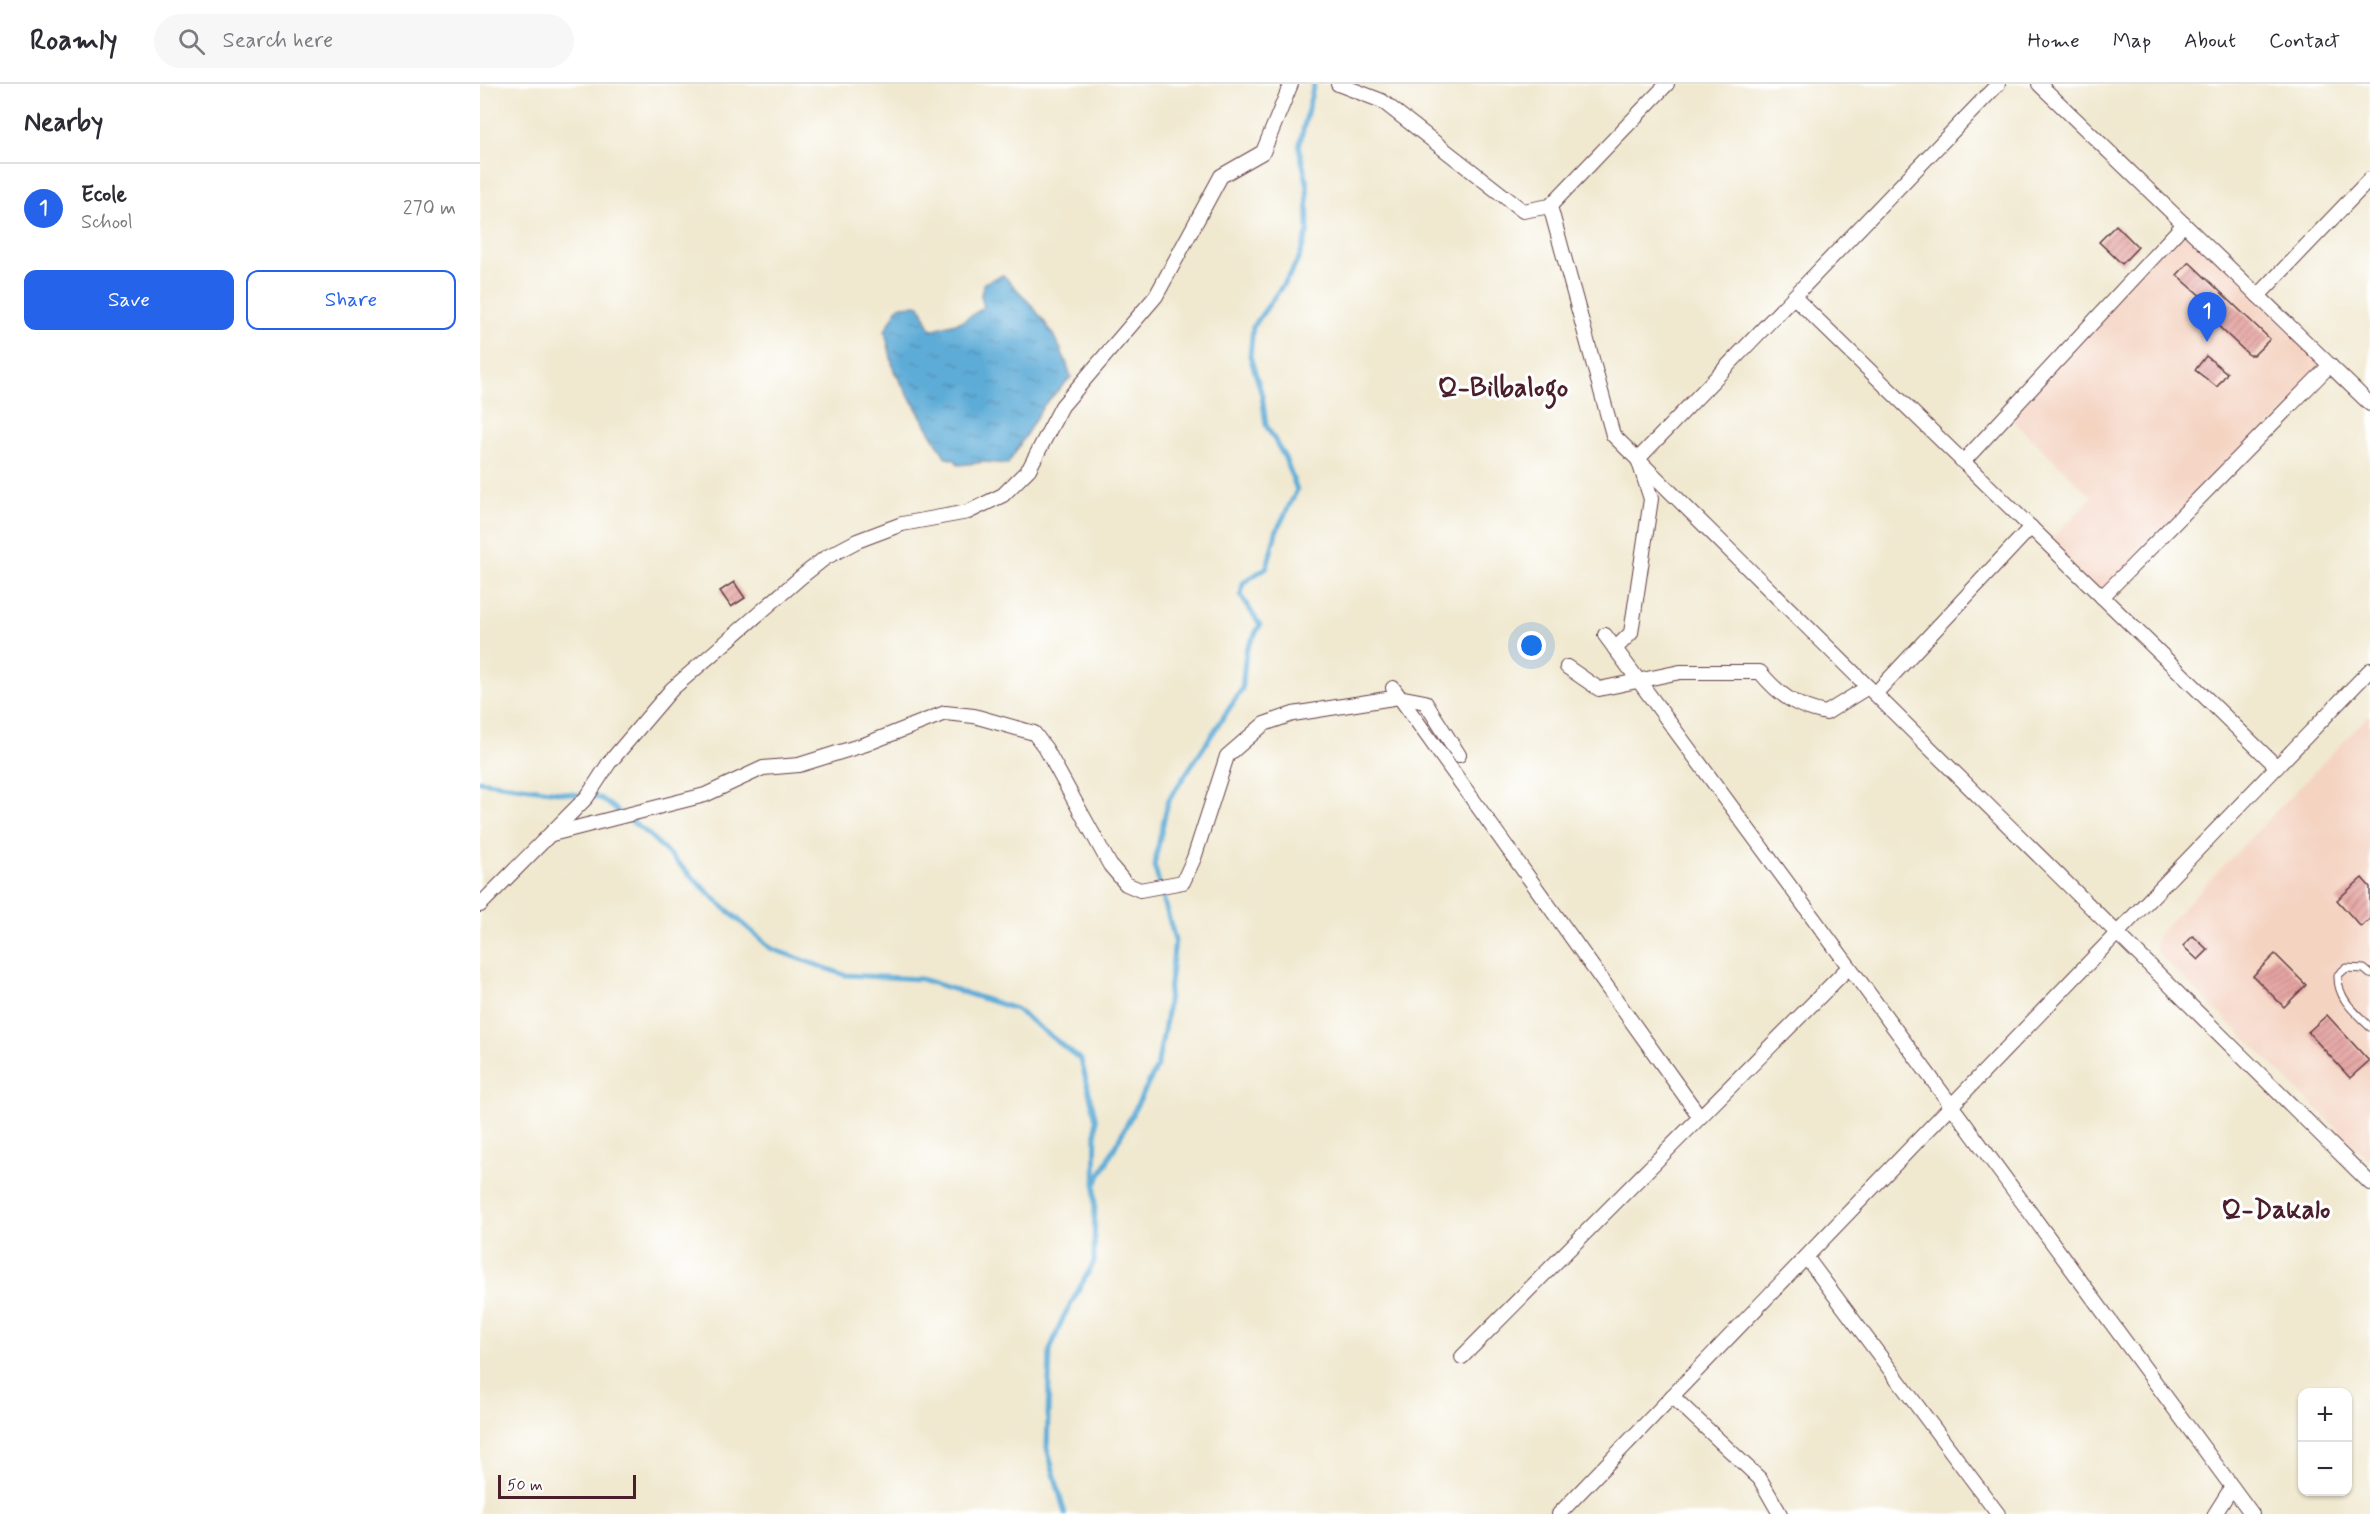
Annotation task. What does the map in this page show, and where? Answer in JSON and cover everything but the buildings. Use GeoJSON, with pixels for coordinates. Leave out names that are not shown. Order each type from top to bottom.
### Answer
{"type":"FeatureCollection","features":[{"type":"Feature","properties":{"kind":"street"},"geometry":{"type":"LineString","coordinates":[[480,905],[587,797],[609,763],[672,689],[817,564],[857,541],[902,524],[969,512],[1003,495],[1029,469],[1062,406],[1156,296],[1221,176],[1263,152],[1291,84]]}},
{"type":"Feature","properties":{"kind":"street"},"geometry":{"type":"LineString","coordinates":[[1338,84],[1382,101],[1500,196],[1523,211],[1550,206],[1667,84]]}},
{"type":"Feature","properties":{"kind":"street"},"geometry":{"type":"LineString","coordinates":[[1638,459],[1998,84]]}},
{"type":"Feature","properties":{"kind":"street"},"geometry":{"type":"LineString","coordinates":[[2039,84],[2370,404]]}},
{"type":"Feature","properties":{"kind":"street"},"geometry":{"type":"LineString","coordinates":[[2258,296],[2370,179]]}},
{"type":"Feature","properties":{"kind":"street"},"geometry":{"type":"LineString","coordinates":[[1550,206],[1613,435],[2370,1184]]}},
{"type":"Feature","properties":{"kind":"street"},"geometry":{"type":"LineString","coordinates":[[1963,462],[2184,224]]}},
{"type":"Feature","properties":{"kind":"street"},"geometry":{"type":"LineString","coordinates":[[1794,297],[2277,767]]}},
{"type":"Feature","properties":{"kind":"street"},"geometry":{"type":"LineString","coordinates":[[2103,597],[2330,365]]}},
{"type":"Feature","properties":{"kind":"street"},"geometry":{"type":"LineString","coordinates":[[1615,649],[1631,633],[1651,499],[1638,459]]}},
{"type":"Feature","properties":{"kind":"street"},"geometry":{"type":"LineString","coordinates":[[1566,667],[1599,688],[1640,682],[1680,672],[1760,672],[1776,692],[1807,709],[1826,713],[1871,690],[2031,527]]}},
{"type":"Feature","properties":{"kind":"street"},"geometry":{"type":"LineString","coordinates":[[1605,635],[2252,1514]]}},
{"type":"Feature","properties":{"kind":"street"},"geometry":{"type":"LineString","coordinates":[[1559,1514],[2370,670]]}},
{"type":"Feature","properties":{"kind":"street"},"geometry":{"type":"LineString","coordinates":[[550,835],[705,795],[762,768],[799,765],[866,744],[945,713],[974,716],[1034,733],[1046,749],[1110,866],[1126,884],[1140,890],[1161,888],[1183,882],[1194,858],[1227,756],[1264,724],[1293,714],[1396,693],[1425,702],[1459,755]]}},
{"type":"Feature","properties":{"kind":"street"},"geometry":{"type":"LineString","coordinates":[[1396,693],[1700,1117]]}},
{"type":"Feature","properties":{"kind":"street"},"geometry":{"type":"LineString","coordinates":[[1462,1357],[1849,967]]}},
{"type":"Feature","properties":{"kind":"street"},"geometry":{"type":"LineString","coordinates":[[1806,1257],[1998,1514]]}},
{"type":"Feature","properties":{"kind":"street"},"geometry":{"type":"LineString","coordinates":[[1672,1396],[1760,1479],[1780,1514]]}},
{"type":"Feature","properties":{"kind":"street"},"geometry":{"type":"LineString","coordinates":[[2215,1514],[2232,1487]]}},
{"type":"Feature","properties":{"kind":"lane"},"geometry":{"type":"LineString","coordinates":[[2370,974],[2364,969],[2350,966],[2338,975],[2338,986],[2342,998],[2370,1027]]}},
{"type":"Feature","properties":{"kind":"shaded area"},"geometry":{"type":"Polygon","coordinates":[[[2184,224],[2330,365],[2102,597],[2047,544],[2092,497],[2007,415],[2184,224]]]}},
{"type":"Feature","properties":{"kind":"shaded area"},"geometry":{"type":"Polygon","coordinates":[[[2369,715],[2370,1161],[2156,951],[2157,935],[2369,715]]]}},
{"type":"Feature","properties":{"kind":"water"},"geometry":{"type":"Polygon","coordinates":[[[1003,275],[1025,298],[1052,334],[1060,347],[1071,377],[1044,405],[1008,464],[984,462],[959,465],[954,459],[946,458],[894,371],[885,331],[899,306],[920,305],[931,330],[963,321],[984,307],[981,295],[984,283],[1003,275]]]}},
{"type":"Feature","properties":{"kind":"waterway"},"geometry":{"type":"LineString","coordinates":[[1097,1181],[1157,1067],[1166,1020],[1175,940],[1154,865],[1168,801],[1242,689],[1246,651],[1260,625],[1241,596],[1243,583],[1267,567],[1276,532],[1297,490],[1285,458],[1266,425],[1262,395],[1250,356],[1253,327],[1290,275],[1299,258],[1308,231],[1307,183],[1299,147],[1314,84]]}},
{"type":"Feature","properties":{"kind":"waterway"},"geometry":{"type":"LineString","coordinates":[[480,781],[600,798],[647,833],[717,901],[772,949],[845,975],[921,979],[1016,1009],[1081,1060],[1096,1120],[1094,1262],[1063,1318],[1050,1350],[1047,1448],[1065,1514]]}},
{"type":"Feature","properties":{"kind":"place","name":"Ecole"},"geometry":{"type":"Point","coordinates":[2207,342]}},
{"type":"Feature","properties":{"kind":"district","name":"Q-Bilbalogo"},"geometry":{"type":"Point","coordinates":[1503,387]}},
{"type":"Feature","properties":{"kind":"district","name":"Q-Dakalo"},"geometry":{"type":"Point","coordinates":[2276,1209]}}]}
